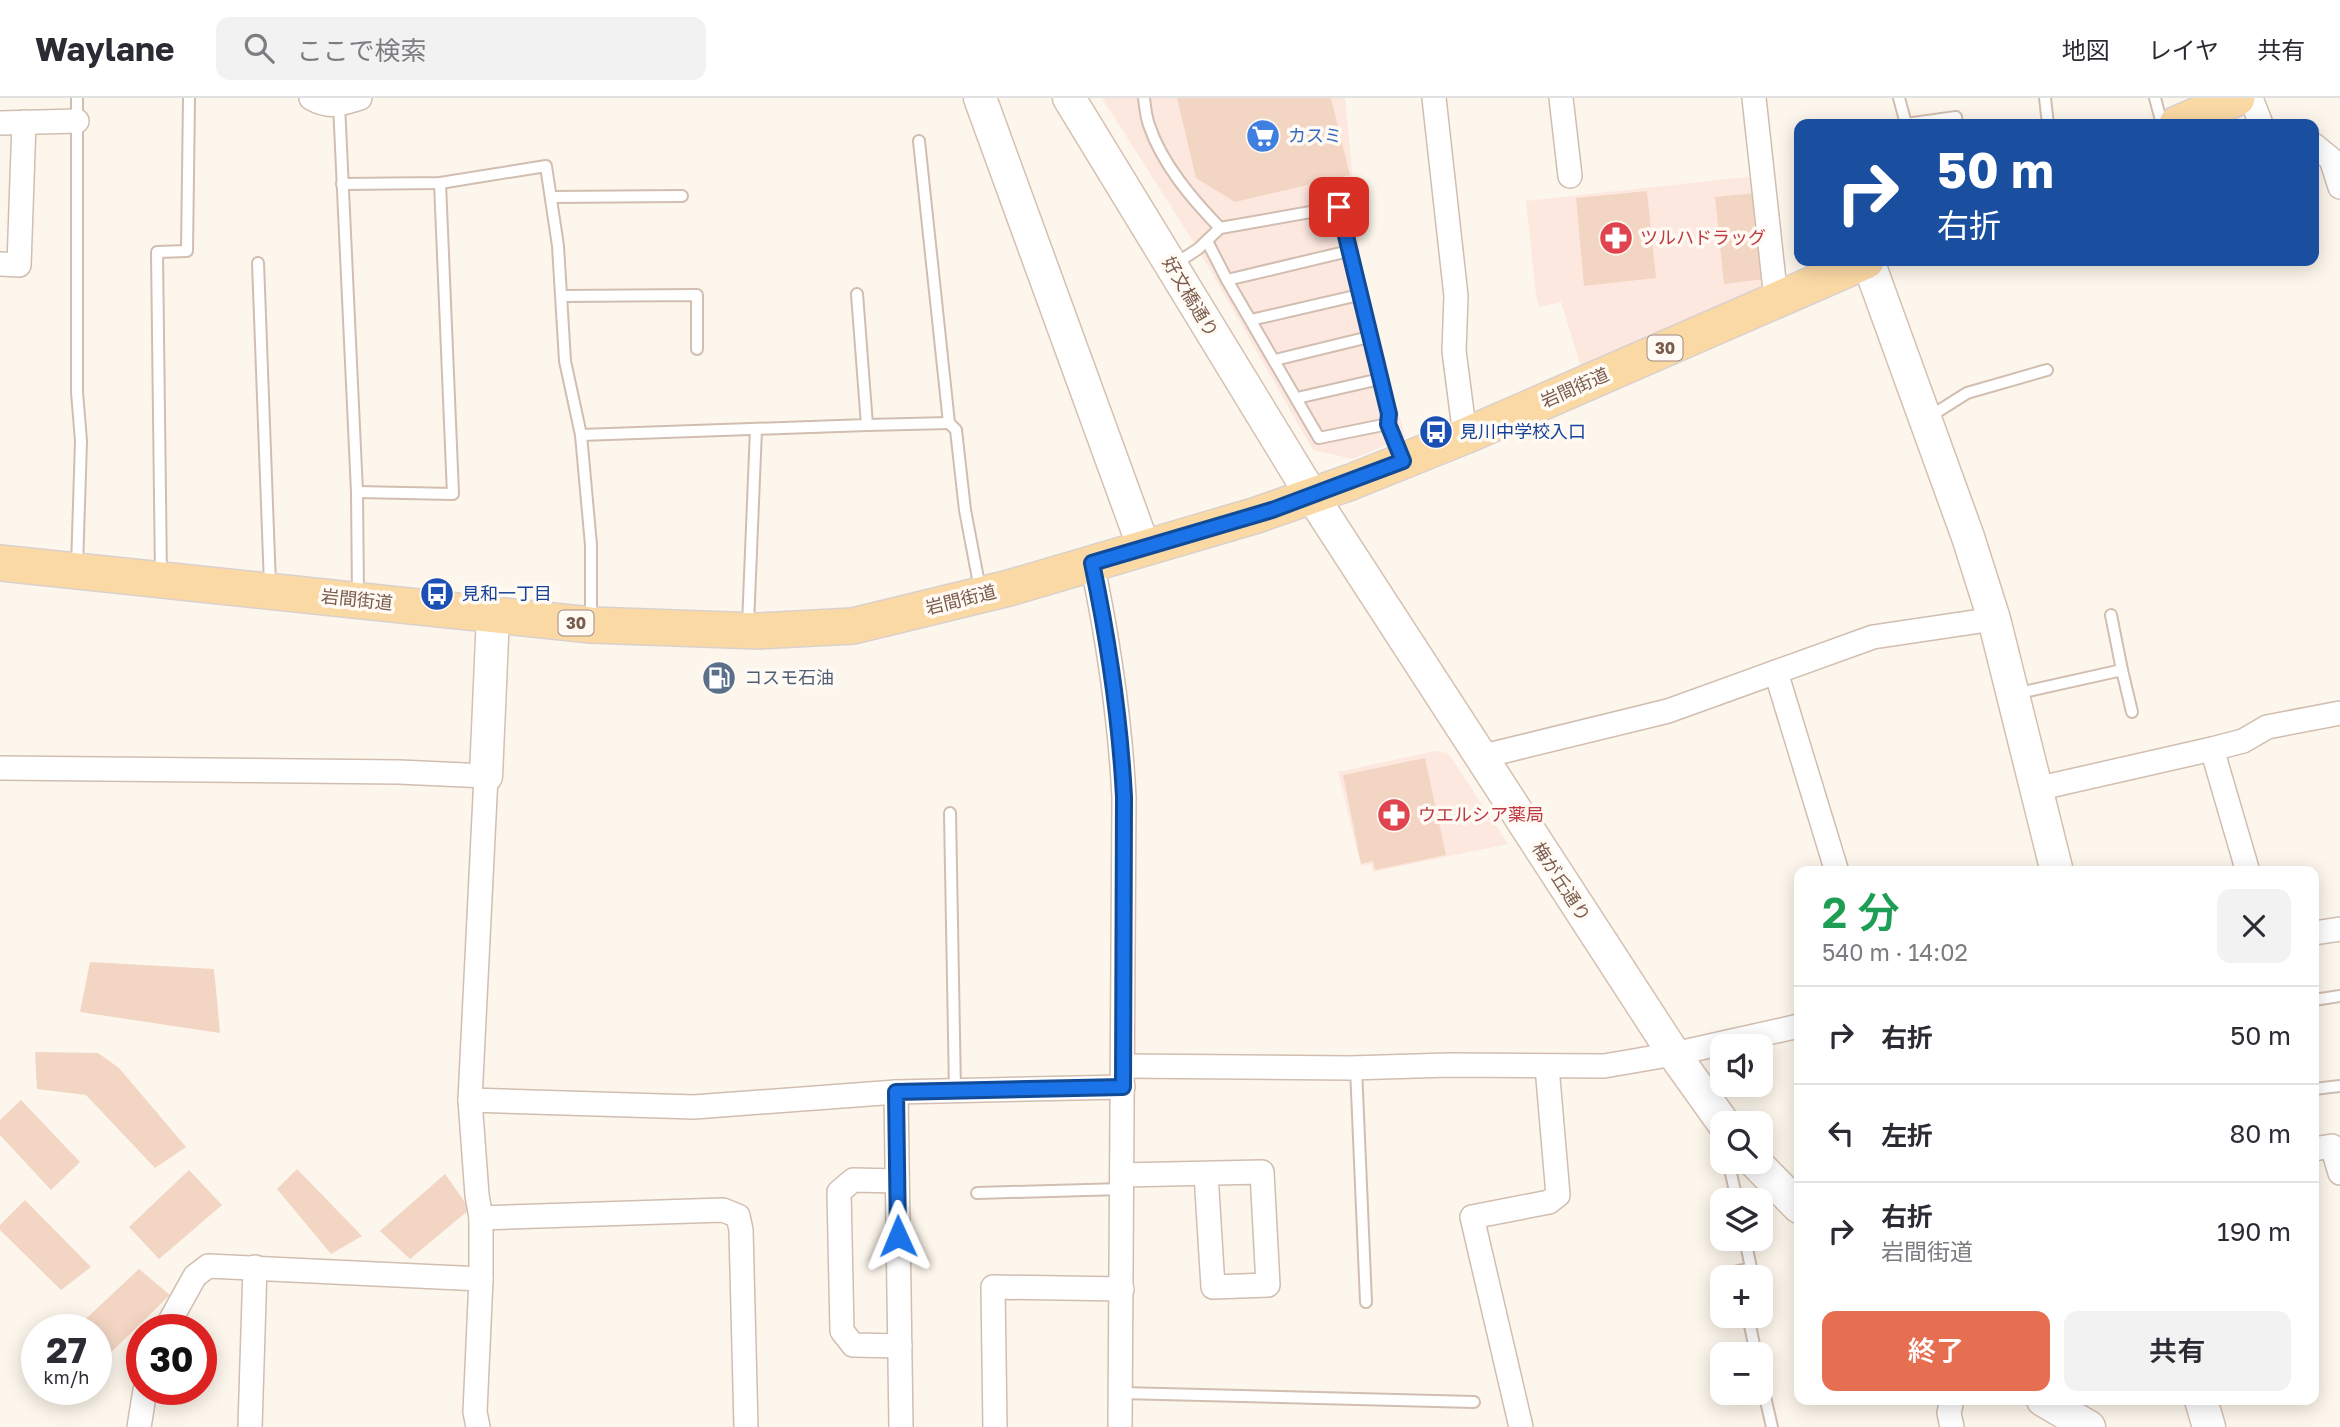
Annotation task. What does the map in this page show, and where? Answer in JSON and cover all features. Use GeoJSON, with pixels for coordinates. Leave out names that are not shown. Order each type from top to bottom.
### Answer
{"type":"FeatureCollection","features":[{"type":"Feature","properties":{"kind":"main road"},"geometry":{"type":"LineString","coordinates":[[2189,119],[2237,98]]}},
{"type":"Feature","properties":{"kind":"main road","name":"岩間街道"},"geometry":{"type":"LineString","coordinates":[[0,563],[640,629],[748,631],[853,626],[981,595],[1312,496],[1465,436],[1855,266]]}},
{"type":"Feature","properties":{"kind":"street"},"geometry":{"type":"LineString","coordinates":[[311,98],[323,105],[349,101]]}},
{"type":"Feature","properties":{"kind":"street"},"geometry":{"type":"LineString","coordinates":[[980,98],[1144,548]]}},
{"type":"Feature","properties":{"kind":"street","name":"好文橋通り"},"geometry":{"type":"LineString","coordinates":[[1069,98],[1312,496]]}},
{"type":"Feature","properties":{"kind":"street"},"geometry":{"type":"LineString","coordinates":[[1434,98],[1455,296],[1454,351],[1465,436]]}},
{"type":"Feature","properties":{"kind":"street"},"geometry":{"type":"LineString","coordinates":[[1561,98],[1570,176]]}},
{"type":"Feature","properties":{"kind":"street"},"geometry":{"type":"LineString","coordinates":[[1754,98],[1776,299]]}},
{"type":"Feature","properties":{"kind":"street"},"geometry":{"type":"LineString","coordinates":[[2251,98],[2259,119]]}},
{"type":"Feature","properties":{"kind":"street"},"geometry":{"type":"LineString","coordinates":[[0,123],[24,122],[77,109]]}},
{"type":"Feature","properties":{"kind":"street"},"geometry":{"type":"LineString","coordinates":[[0,264],[19,265],[24,122]]}},
{"type":"Feature","properties":{"kind":"street"},"geometry":{"type":"LineString","coordinates":[[2319,149],[2331,159],[2340,187]]}},
{"type":"Feature","properties":{"kind":"street"},"geometry":{"type":"LineString","coordinates":[[1869,266],[1926,418],[1994,620],[2055,866]]}},
{"type":"Feature","properties":{"kind":"street","name":"梅が丘通り"},"geometry":{"type":"LineString","coordinates":[[1312,496],[1674,1054],[1715,1111]]}},
{"type":"Feature","properties":{"kind":"street"},"geometry":{"type":"LineString","coordinates":[[1092,563],[1122,757],[1124,797],[1120,1427]]}},
{"type":"Feature","properties":{"kind":"street"},"geometry":{"type":"LineString","coordinates":[[478,1427],[475,1412],[481,1218],[470,1100],[493,614]]}},
{"type":"Feature","properties":{"kind":"street"},"geometry":{"type":"LineString","coordinates":[[1480,757],[1668,711],[1873,637],[1994,620]]}},
{"type":"Feature","properties":{"kind":"street"},"geometry":{"type":"LineString","coordinates":[[1776,672],[1835,866]]}},
{"type":"Feature","properties":{"kind":"street"},"geometry":{"type":"LineString","coordinates":[[2036,789],[2212,749],[2243,741],[2267,727],[2340,712]]}},
{"type":"Feature","properties":{"kind":"street"},"geometry":{"type":"LineString","coordinates":[[2212,749],[2246,866]]}},
{"type":"Feature","properties":{"kind":"street"},"geometry":{"type":"LineString","coordinates":[[0,768],[399,772],[486,776]]}},
{"type":"Feature","properties":{"kind":"street"},"geometry":{"type":"LineString","coordinates":[[2319,932],[2340,929]]}},
{"type":"Feature","properties":{"kind":"street"},"geometry":{"type":"LineString","coordinates":[[470,1100],[694,1107],[1123,1076],[1449,1065],[1604,1066],[1674,1054],[1794,1027]]}},
{"type":"Feature","properties":{"kind":"street"},"geometry":{"type":"LineString","coordinates":[[1521,1427],[1472,1217],[1549,1202],[1558,1195],[1547,1067]]}},
{"type":"Feature","properties":{"kind":"street"},"geometry":{"type":"LineString","coordinates":[[896,1092],[901,1427]]}},
{"type":"Feature","properties":{"kind":"street"},"geometry":{"type":"LineString","coordinates":[[2319,1148],[2332,1146],[2340,1173]]}},
{"type":"Feature","properties":{"kind":"street"},"geometry":{"type":"LineString","coordinates":[[1122,1182],[1206,1174],[1262,1172],[1268,1285],[1213,1287],[1206,1174]]}},
{"type":"Feature","properties":{"kind":"street"},"geometry":{"type":"LineString","coordinates":[[1767,1174],[1794,1202]]}},
{"type":"Feature","properties":{"kind":"street"},"geometry":{"type":"LineString","coordinates":[[897,1181],[853,1180],[839,1192],[842,1331],[853,1345],[900,1346]]}},
{"type":"Feature","properties":{"kind":"street"},"geometry":{"type":"LineString","coordinates":[[481,1218],[723,1210],[738,1216],[741,1230],[746,1427]]}},
{"type":"Feature","properties":{"kind":"street"},"geometry":{"type":"LineString","coordinates":[[174,1314],[195,1276],[208,1266],[481,1279]]}},
{"type":"Feature","properties":{"kind":"street"},"geometry":{"type":"LineString","coordinates":[[250,1427],[255,1267]]}},
{"type":"Feature","properties":{"kind":"street"},"geometry":{"type":"LineString","coordinates":[[995,1427],[993,1287],[1122,1289]]}},
{"type":"Feature","properties":{"kind":"street"},"geometry":{"type":"LineString","coordinates":[[139,1427],[143,1405]]}},
{"type":"Feature","properties":{"kind":"street"},"geometry":{"type":"LineString","coordinates":[[1951,1405],[1949,1413],[1952,1427]]}},
{"type":"Feature","properties":{"kind":"street"},"geometry":{"type":"LineString","coordinates":[[2052,1405],[2089,1427]]}},
{"type":"Feature","properties":{"kind":"street"},"geometry":{"type":"LineString","coordinates":[[2202,1405],[2209,1427]]}},
{"type":"Feature","properties":{"kind":"lane"},"geometry":{"type":"LineString","coordinates":[[161,580],[157,252],[187,251],[189,98]]}},
{"type":"Feature","properties":{"kind":"lane"},"geometry":{"type":"LineString","coordinates":[[1144,98],[1148,124],[1162,153],[1192,198],[1220,229]]}},
{"type":"Feature","properties":{"kind":"lane"},"geometry":{"type":"LineString","coordinates":[[1899,98],[1905,119]]}},
{"type":"Feature","properties":{"kind":"lane"},"geometry":{"type":"LineString","coordinates":[[2045,98],[2047,119]]}},
{"type":"Feature","properties":{"kind":"lane"},"geometry":{"type":"LineString","coordinates":[[2155,98],[2161,119]]}},
{"type":"Feature","properties":{"kind":"lane"},"geometry":{"type":"LineString","coordinates":[[349,101],[342,184],[357,492],[358,600]]}},
{"type":"Feature","properties":{"kind":"lane"},"geometry":{"type":"LineString","coordinates":[[77,109],[77,393],[81,441],[77,572]]}},
{"type":"Feature","properties":{"kind":"lane"},"geometry":{"type":"LineString","coordinates":[[919,141],[948,424]]}},
{"type":"Feature","properties":{"kind":"lane"},"geometry":{"type":"LineString","coordinates":[[342,184],[440,183],[546,166],[552,197],[562,296],[565,361],[581,435],[591,545],[591,625]]}},
{"type":"Feature","properties":{"kind":"lane"},"geometry":{"type":"LineString","coordinates":[[357,492],[453,494],[440,183]]}},
{"type":"Feature","properties":{"kind":"lane"},"geometry":{"type":"LineString","coordinates":[[552,197],[681,196]]}},
{"type":"Feature","properties":{"kind":"lane"},"geometry":{"type":"LineString","coordinates":[[1172,266],[1208,241],[1220,229],[1339,207],[1389,414],[1388,424],[1403,461]]}},
{"type":"Feature","properties":{"kind":"lane"},"geometry":{"type":"LineString","coordinates":[[1208,241],[1227,280],[1319,438],[1388,424]]}},
{"type":"Feature","properties":{"kind":"lane"},"geometry":{"type":"LineString","coordinates":[[1227,280],[1349,251]]}},
{"type":"Feature","properties":{"kind":"lane"},"geometry":{"type":"LineString","coordinates":[[258,262],[270,592]]}},
{"type":"Feature","properties":{"kind":"lane"},"geometry":{"type":"LineString","coordinates":[[562,296],[697,295],[697,349]]}},
{"type":"Feature","properties":{"kind":"lane"},"geometry":{"type":"LineString","coordinates":[[857,295],[867,425]]}},
{"type":"Feature","properties":{"kind":"lane"},"geometry":{"type":"LineString","coordinates":[[1251,320],[1359,295]]}},
{"type":"Feature","properties":{"kind":"lane"},"geometry":{"type":"LineString","coordinates":[[1275,360],[1369,337]]}},
{"type":"Feature","properties":{"kind":"lane"},"geometry":{"type":"LineString","coordinates":[[1926,418],[1966,393],[2047,370]]}},
{"type":"Feature","properties":{"kind":"lane"},"geometry":{"type":"LineString","coordinates":[[1297,398],[1380,379]]}},
{"type":"Feature","properties":{"kind":"lane"},"geometry":{"type":"LineString","coordinates":[[581,435],[948,424],[956,430],[965,510],[981,595]]}},
{"type":"Feature","properties":{"kind":"lane"},"geometry":{"type":"LineString","coordinates":[[748,631],[756,429]]}},
{"type":"Feature","properties":{"kind":"lane"},"geometry":{"type":"LineString","coordinates":[[2111,615],[2132,712]]}},
{"type":"Feature","properties":{"kind":"lane"},"geometry":{"type":"LineString","coordinates":[[2012,695],[2122,670]]}},
{"type":"Feature","properties":{"kind":"lane"},"geometry":{"type":"LineString","coordinates":[[950,813],[955,1090]]}},
{"type":"Feature","properties":{"kind":"lane"},"geometry":{"type":"LineString","coordinates":[[2319,999],[2340,996]]}},
{"type":"Feature","properties":{"kind":"lane"},"geometry":{"type":"LineString","coordinates":[[1356,1068],[1366,1302]]}},
{"type":"Feature","properties":{"kind":"lane"},"geometry":{"type":"LineString","coordinates":[[2319,1088],[2340,1086]]}},
{"type":"Feature","properties":{"kind":"lane"},"geometry":{"type":"LineString","coordinates":[[977,1194],[1122,1182]]}},
{"type":"Feature","properties":{"kind":"lane"},"geometry":{"type":"LineString","coordinates":[[1121,1393],[1474,1402]]}},
{"type":"Feature","properties":{"kind":"lane"},"geometry":{"type":"LineString","coordinates":[[1767,1405],[1772,1427]]}},
{"type":"Feature","properties":{"kind":"shaded area"},"geometry":{"type":"Polygon","coordinates":[[[1102,98],[1345,98],[1363,282],[1372,306],[1405,438],[1352,459],[1313,450],[1198,249],[1102,98]]]}},
{"type":"Feature","properties":{"kind":"shaded area"},"geometry":{"type":"Polygon","coordinates":[[[1754,176],[1766,280],[1755,291],[1581,367],[1561,302],[1539,307],[1526,201],[1754,176]]]}},
{"type":"Feature","properties":{"kind":"shaded area","name":"ウエルシア薬局"},"geometry":{"type":"Polygon","coordinates":[[[1435,751],[1448,753],[1508,844],[1373,872],[1371,864],[1361,866],[1338,772],[1435,751]]]}},
{"type":"Feature","properties":{"kind":"building","name":"カスミ"},"geometry":{"type":"Polygon","coordinates":[[[1177,98],[1331,98],[1350,175],[1235,202],[1196,178],[1177,98]]]}},
{"type":"Feature","properties":{"kind":"building","name":"ツルハドラッグ"},"geometry":{"type":"Polygon","coordinates":[[[1647,191],[1656,278],[1584,286],[1576,198],[1647,191]]]}},
{"type":"Feature","properties":{"kind":"building"},"geometry":{"type":"Polygon","coordinates":[[[1755,193],[1765,279],[1724,284],[1715,197],[1755,193]]]}},
{"type":"Feature","properties":{"kind":"building","name":"ウエルシア薬局"},"geometry":{"type":"Polygon","coordinates":[[[1425,758],[1446,855],[1375,870],[1373,861],[1361,864],[1343,775],[1425,758]]]}},
{"type":"Feature","properties":{"kind":"building"},"geometry":{"type":"Polygon","coordinates":[[[90,962],[214,969],[220,1033],[80,1012],[90,962]]]}},
{"type":"Feature","properties":{"kind":"building"},"geometry":{"type":"Polygon","coordinates":[[[35,1052],[98,1053],[119,1068],[186,1147],[155,1168],[86,1095],[37,1089],[35,1052]]]}},
{"type":"Feature","properties":{"kind":"building"},"geometry":{"type":"Polygon","coordinates":[[[21,1100],[80,1162],[51,1190],[0,1135],[0,1120],[21,1100]]]}},
{"type":"Feature","properties":{"kind":"building"},"geometry":{"type":"Polygon","coordinates":[[[297,1169],[362,1236],[331,1254],[277,1189],[297,1169]]]}},
{"type":"Feature","properties":{"kind":"building"},"geometry":{"type":"Polygon","coordinates":[[[189,1170],[222,1205],[159,1259],[129,1227],[189,1170]]]}},
{"type":"Feature","properties":{"kind":"building"},"geometry":{"type":"Polygon","coordinates":[[[445,1174],[470,1209],[410,1259],[380,1231],[445,1174]]]}},
{"type":"Feature","properties":{"kind":"building"},"geometry":{"type":"Polygon","coordinates":[[[25,1200],[91,1267],[61,1290],[0,1230],[0,1225],[25,1200]]]}},
{"type":"Feature","properties":{"kind":"building"},"geometry":{"type":"Polygon","coordinates":[[[139,1269],[170,1295],[150,1314],[126,1314],[126,1338],[112,1351],[112,1314],[91,1314],[139,1269]]]}},
{"type":"Feature","properties":{"kind":"place","name":"カスミ"},"geometry":{"type":"Point","coordinates":[1263,136]}},
{"type":"Feature","properties":{"kind":"place","name":"ツルハドラッグ"},"geometry":{"type":"Point","coordinates":[1616,238]}},
{"type":"Feature","properties":{"kind":"place","name":"見川中学校入口"},"geometry":{"type":"Point","coordinates":[1436,432]}},
{"type":"Feature","properties":{"kind":"place","name":"見和一丁目"},"geometry":{"type":"Point","coordinates":[437,594]}},
{"type":"Feature","properties":{"kind":"place","name":"コスモ石油"},"geometry":{"type":"Point","coordinates":[719,678]}},
{"type":"Feature","properties":{"kind":"place","name":"ウエルシア薬局"},"geometry":{"type":"Point","coordinates":[1394,815]}},
{"type":"Feature","properties":{"kind":"route"},"geometry":{"type":"LineString","coordinates":[[898,1236],[896,1092],[1123,1087],[1122,757],[1092,563],[1272,510],[1403,461],[1388,424],[1389,414],[1339,207]]}}]}
